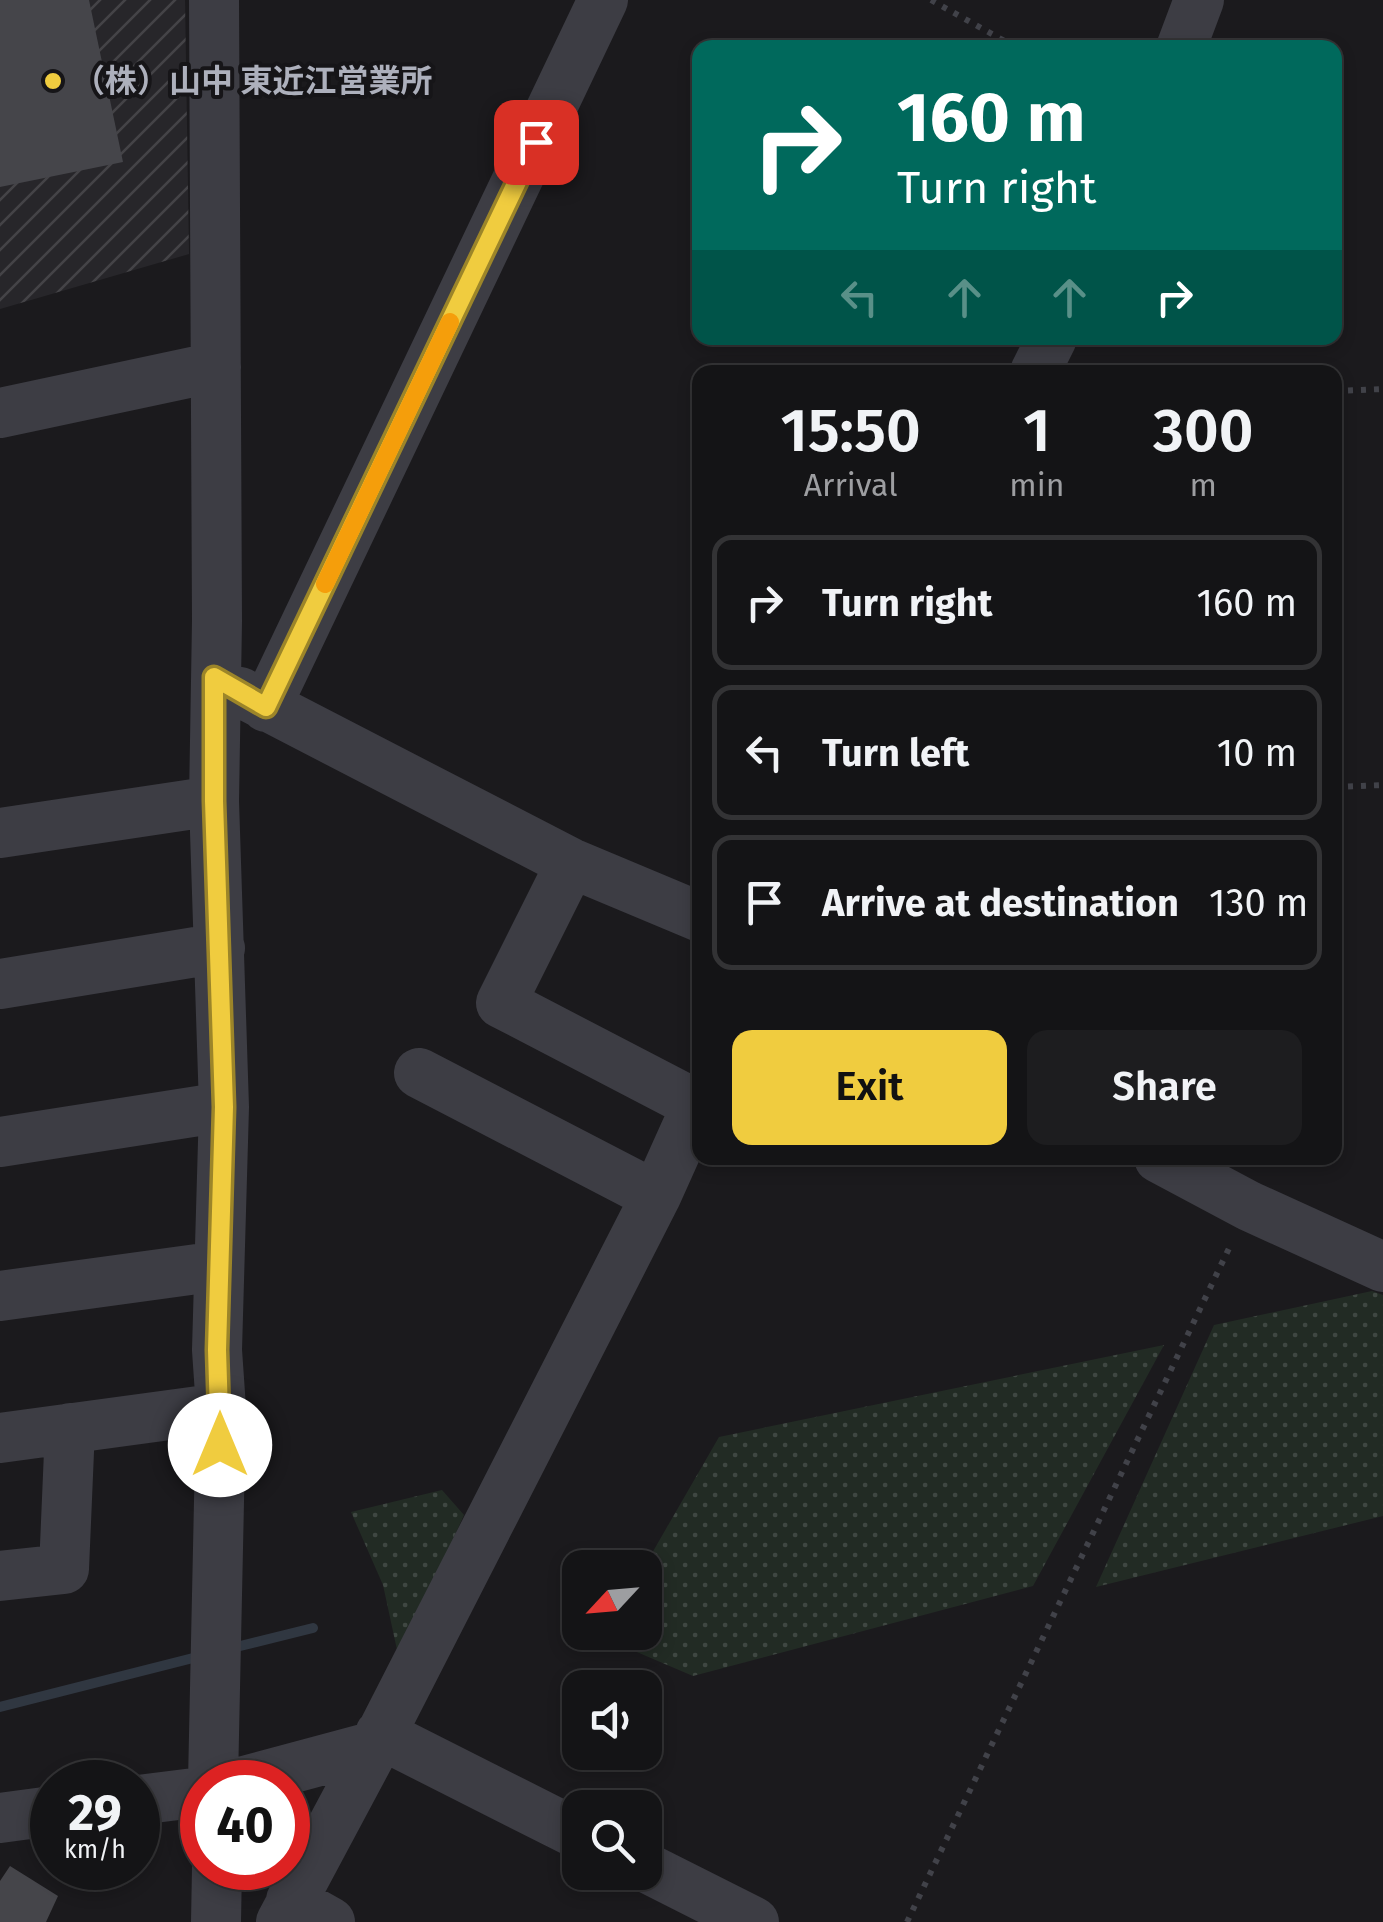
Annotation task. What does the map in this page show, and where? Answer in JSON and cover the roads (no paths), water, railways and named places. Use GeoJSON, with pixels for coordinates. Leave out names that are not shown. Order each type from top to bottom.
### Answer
{"type":"FeatureCollection","features":[{"type":"Feature","properties":{"kind":"street"},"geometry":{"type":"LineString","coordinates":[[214,0],[214,801],[224,1107],[217,1350],[221,1408],[214,1760]]}},
{"type":"Feature","properties":{"kind":"street"},"geometry":{"type":"LineString","coordinates":[[266,707],[604,0]]}},
{"type":"Feature","properties":{"kind":"street"},"geometry":{"type":"LineString","coordinates":[[1184,40],[1199,0]]}},
{"type":"Feature","properties":{"kind":"street"},"geometry":{"type":"LineString","coordinates":[[0,413],[216,367]]}},
{"type":"Feature","properties":{"kind":"street"},"geometry":{"type":"LineString","coordinates":[[214,677],[571,863],[692,914]]}},
{"type":"Feature","properties":{"kind":"street"},"geometry":{"type":"LineString","coordinates":[[0,833],[214,801]]}},
{"type":"Feature","properties":{"kind":"street"},"geometry":{"type":"LineString","coordinates":[[571,863],[500,1003],[692,1099]]}},
{"type":"Feature","properties":{"kind":"street"},"geometry":{"type":"LineString","coordinates":[[0,984],[220,948]]}},
{"type":"Feature","properties":{"kind":"street"},"geometry":{"type":"LineString","coordinates":[[419,1074],[656,1196]]}},
{"type":"Feature","properties":{"kind":"street"},"geometry":{"type":"LineString","coordinates":[[0,1142],[224,1107]]}},
{"type":"Feature","properties":{"kind":"street"},"geometry":{"type":"LineString","coordinates":[[301,1915],[378,1740],[656,1196],[692,1117]]}},
{"type":"Feature","properties":{"kind":"street"},"geometry":{"type":"LineString","coordinates":[[1172,1165],[1250,1206],[1383,1267]]}},
{"type":"Feature","properties":{"kind":"street"},"geometry":{"type":"LineString","coordinates":[[0,1296],[219,1266]]}},
{"type":"Feature","properties":{"kind":"street"},"geometry":{"type":"LineString","coordinates":[[0,1438],[221,1408]]}},
{"type":"Feature","properties":{"kind":"street"},"geometry":{"type":"LineString","coordinates":[[0,1576],[64,1570],[70,1428]]}},
{"type":"Feature","properties":{"kind":"street"},"geometry":{"type":"LineString","coordinates":[[310,1761],[378,1740],[562,1826]]}},
{"type":"Feature","properties":{"kind":"street"},"geometry":{"type":"LineString","coordinates":[[0,1818],[30,1814]]}},
{"type":"Feature","properties":{"kind":"street"},"geometry":{"type":"LineString","coordinates":[[662,1876],[754,1922]]}},
{"type":"Feature","properties":{"kind":"street"},"geometry":{"type":"LineString","coordinates":[[216,1890],[216,1922]]}},
{"type":"Feature","properties":{"kind":"waterway"},"geometry":{"type":"LineString","coordinates":[[232,1648],[313,1628]]}},
{"type":"Feature","properties":{"kind":"waterway"},"geometry":{"type":"LineString","coordinates":[[0,1707],[201,1656]]}},
{"type":"Feature","properties":{"kind":"place","name":"（株）山中 東近江営業所"},"geometry":{"type":"Point","coordinates":[53,81]}}]}
